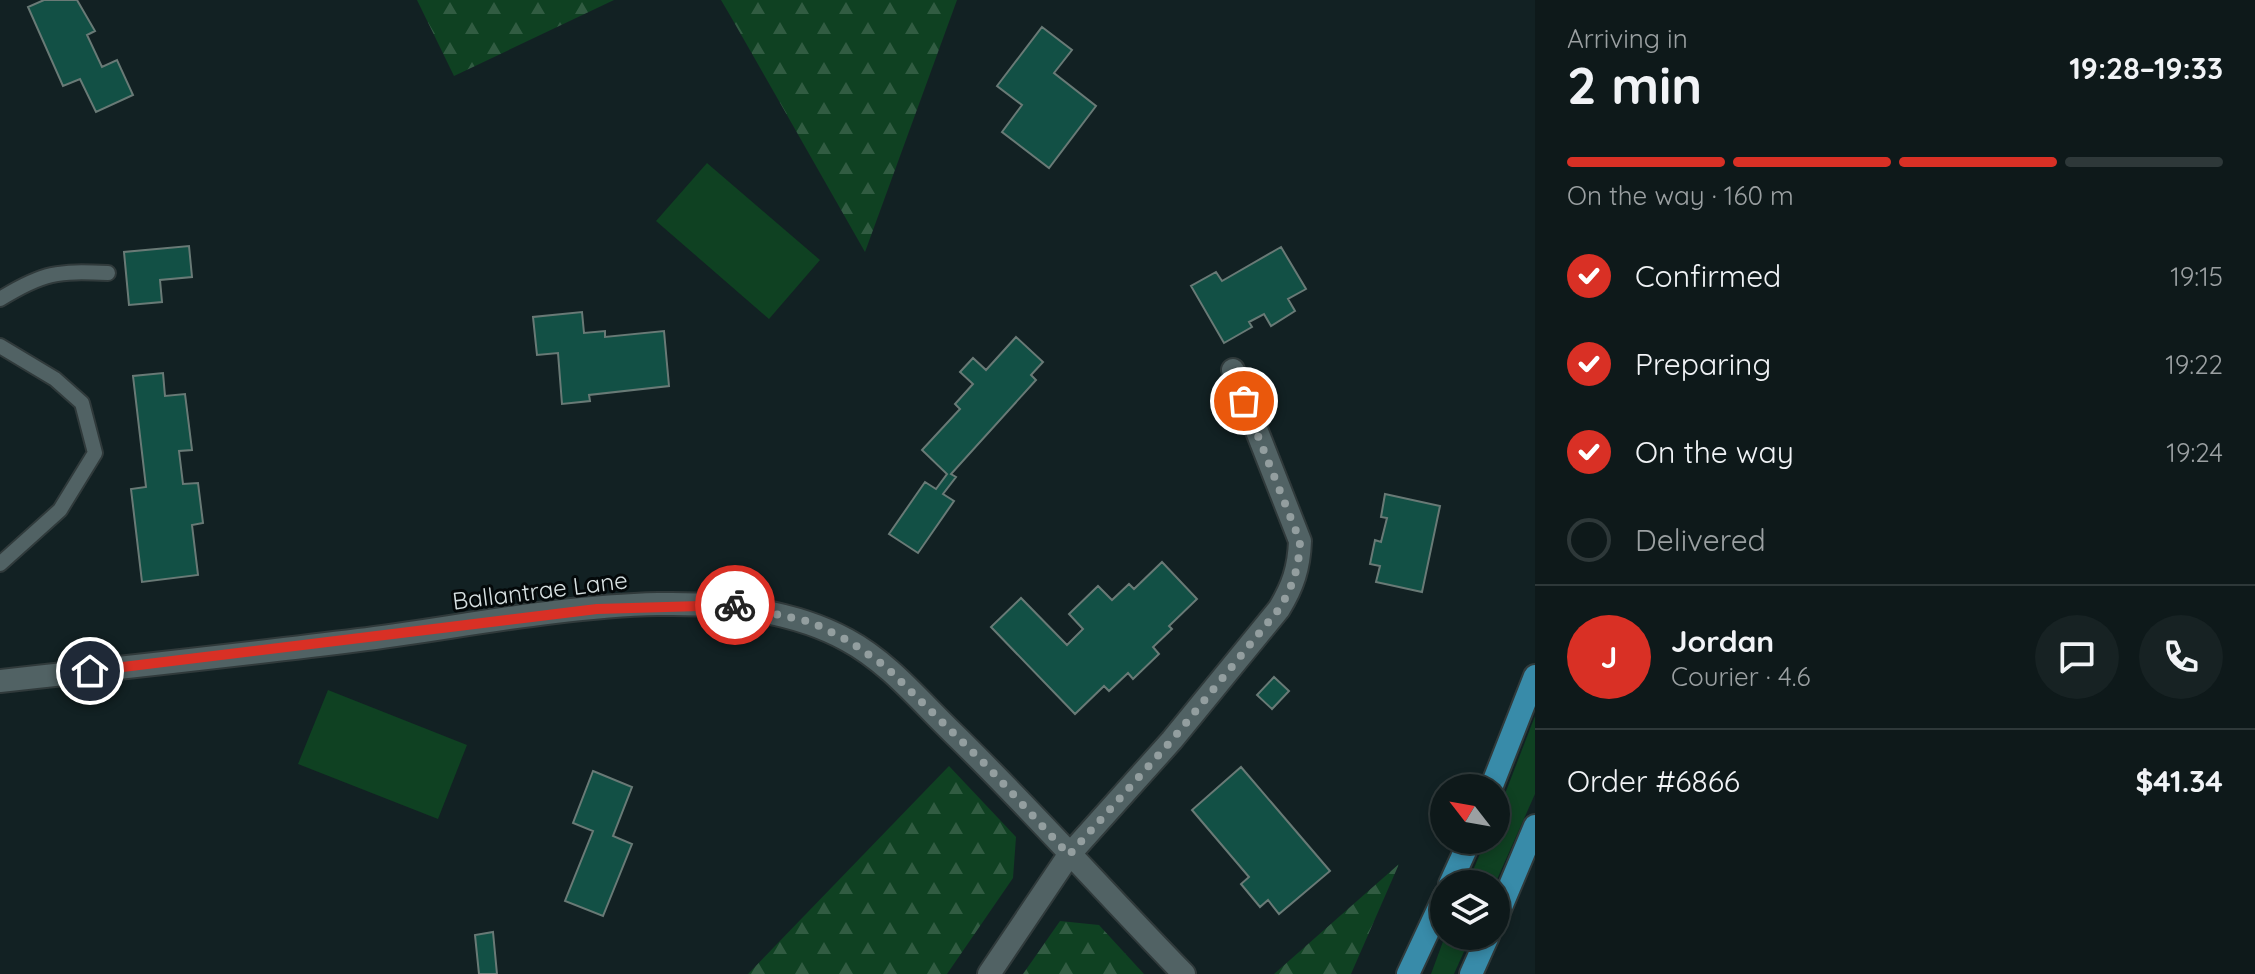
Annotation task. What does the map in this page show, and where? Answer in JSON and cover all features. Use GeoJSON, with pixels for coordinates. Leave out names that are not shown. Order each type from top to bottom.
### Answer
{"type":"FeatureCollection","features":[{"type":"Feature","properties":{"kind":"main road"},"geometry":{"type":"LineString","coordinates":[[1496,774],[1535,676]]}},
{"type":"Feature","properties":{"kind":"main road"},"geometry":{"type":"LineString","coordinates":[[1510,886],[1535,826]]}},
{"type":"Feature","properties":{"kind":"main road"},"geometry":{"type":"LineString","coordinates":[[1408,974],[1430,927]]}},
{"type":"Feature","properties":{"kind":"main road"},"geometry":{"type":"LineString","coordinates":[[1471,974],[1482,950]]}},
{"type":"Feature","properties":{"kind":"street"},"geometry":{"type":"LineString","coordinates":[[989,974],[1069,855],[1172,740],[1279,609],[1293,587],[1299,565],[1300,541],[1233,370]]}},
{"type":"Feature","properties":{"kind":"street","name":"Ballantrae Lane"},"geometry":{"type":"LineString","coordinates":[[0,681],[597,609],[730,604],[772,611],[811,622],[849,641],[885,666],[987,766],[1184,974]]}},
{"type":"Feature","properties":{"kind":"lane"},"geometry":{"type":"LineString","coordinates":[[0,299],[29,281],[59,271],[108,273]]}},
{"type":"Feature","properties":{"kind":"lane"},"geometry":{"type":"LineString","coordinates":[[0,346],[55,379],[82,403],[95,453],[60,510],[0,564]]}},
{"type":"Feature","properties":{"kind":"green space"},"geometry":{"type":"Polygon","coordinates":[[[417,0],[614,0],[454,76],[417,0]]]}},
{"type":"Feature","properties":{"kind":"green space"},"geometry":{"type":"Polygon","coordinates":[[[721,0],[957,0],[865,252],[731,17],[721,0]]]}},
{"type":"Feature","properties":{"kind":"green space"},"geometry":{"type":"Polygon","coordinates":[[[707,163],[820,260],[769,319],[656,221],[707,163]]]}},
{"type":"Feature","properties":{"kind":"green space"},"geometry":{"type":"Polygon","coordinates":[[[328,690],[467,745],[438,819],[298,764],[328,690]]]}},
{"type":"Feature","properties":{"kind":"green space"},"geometry":{"type":"Polygon","coordinates":[[[1535,716],[1535,794],[1510,850],[1510,781],[1535,716]]]}},
{"type":"Feature","properties":{"kind":"green space"},"geometry":{"type":"Polygon","coordinates":[[[949,766],[1016,837],[1013,878],[947,974],[748,974],[949,766]]]}},
{"type":"Feature","properties":{"kind":"green space"},"geometry":{"type":"Polygon","coordinates":[[[1480,854],[1508,854],[1501,870],[1473,870],[1480,854]]]}},
{"type":"Feature","properties":{"kind":"green space"},"geometry":{"type":"Polygon","coordinates":[[[1399,864],[1351,974],[1274,974],[1399,864]]]}},
{"type":"Feature","properties":{"kind":"green space"},"geometry":{"type":"Polygon","coordinates":[[[1060,921],[1099,925],[1144,974],[1023,974],[1060,921]]]}},
{"type":"Feature","properties":{"kind":"green space"},"geometry":{"type":"Polygon","coordinates":[[[1440,950],[1465,950],[1454,974],[1431,974],[1440,950]]]}},
{"type":"Feature","properties":{"kind":"building"},"geometry":{"type":"Polygon","coordinates":[[[44,0],[77,0],[95,31],[87,35],[102,67],[117,60],[133,95],[96,112],[80,79],[63,86],[28,7],[44,0]]]}},
{"type":"Feature","properties":{"kind":"building"},"geometry":{"type":"Polygon","coordinates":[[[1042,27],[1072,50],[1054,73],[1096,106],[1049,168],[1002,132],[1022,105],[997,86],[1042,27]]]}},
{"type":"Feature","properties":{"kind":"building"},"geometry":{"type":"Polygon","coordinates":[[[189,246],[192,277],[160,280],[162,302],[129,305],[124,252],[189,246]]]}},
{"type":"Feature","properties":{"kind":"building"},"geometry":{"type":"Polygon","coordinates":[[[1281,247],[1306,289],[1288,299],[1295,311],[1271,326],[1264,314],[1249,322],[1252,327],[1224,343],[1191,286],[1216,272],[1222,281],[1281,247]]]}},
{"type":"Feature","properties":{"kind":"building"},"geometry":{"type":"Polygon","coordinates":[[[582,312],[584,333],[605,331],[605,337],[664,331],[669,386],[589,395],[590,401],[562,404],[558,353],[537,355],[533,317],[582,312]]]}},
{"type":"Feature","properties":{"kind":"building"},"geometry":{"type":"Polygon","coordinates":[[[1016,337],[1043,362],[1031,375],[1036,380],[951,474],[956,477],[943,494],[954,501],[918,553],[889,534],[925,482],[936,489],[947,474],[922,450],[960,409],[955,404],[973,384],[960,372],[973,358],[986,370],[1016,337]]]}},
{"type":"Feature","properties":{"kind":"building"},"geometry":{"type":"Polygon","coordinates":[[[163,373],[165,396],[185,394],[192,450],[179,451],[183,484],[198,483],[203,523],[192,525],[198,575],[142,582],[131,489],[146,487],[133,376],[163,373]]]}},
{"type":"Feature","properties":{"kind":"building"},"geometry":{"type":"Polygon","coordinates":[[[1385,494],[1440,506],[1422,592],[1376,582],[1380,566],[1370,564],[1375,540],[1381,542],[1387,518],[1381,517],[1385,494]]]}},
{"type":"Feature","properties":{"kind":"building"},"geometry":{"type":"Polygon","coordinates":[[[1162,562],[1197,599],[1169,626],[1172,629],[1153,647],[1159,654],[1133,679],[1128,673],[1109,691],[1104,686],[1075,714],[991,627],[1021,598],[1067,645],[1083,629],[1069,614],[1098,586],[1112,600],[1129,584],[1134,589],[1162,562]]]}},
{"type":"Feature","properties":{"kind":"building"},"geometry":{"type":"Polygon","coordinates":[[[1274,677],[1289,691],[1272,709],[1257,695],[1274,677]]]}},
{"type":"Feature","properties":{"kind":"building"},"geometry":{"type":"Polygon","coordinates":[[[1241,767],[1330,871],[1279,914],[1268,900],[1260,907],[1241,884],[1249,877],[1192,810],[1241,767]]]}},
{"type":"Feature","properties":{"kind":"building"},"geometry":{"type":"Polygon","coordinates":[[[593,771],[632,787],[613,836],[632,844],[603,916],[565,901],[593,831],[573,823],[593,771]]]}},
{"type":"Feature","properties":{"kind":"building"},"geometry":{"type":"Polygon","coordinates":[[[493,932],[497,974],[479,974],[475,935],[493,932]]]}},
{"type":"Feature","properties":{"kind":"way so far"},"geometry":{"type":"LineString","coordinates":[[735,605],[811,622],[849,641],[885,666],[987,766],[1069,855],[1172,740],[1279,609],[1293,587],[1299,565],[1300,541],[1244,401]]}},
{"type":"Feature","properties":{"kind":"route"},"geometry":{"type":"LineString","coordinates":[[90,671],[597,609],[645,605],[735,605]]}}]}
